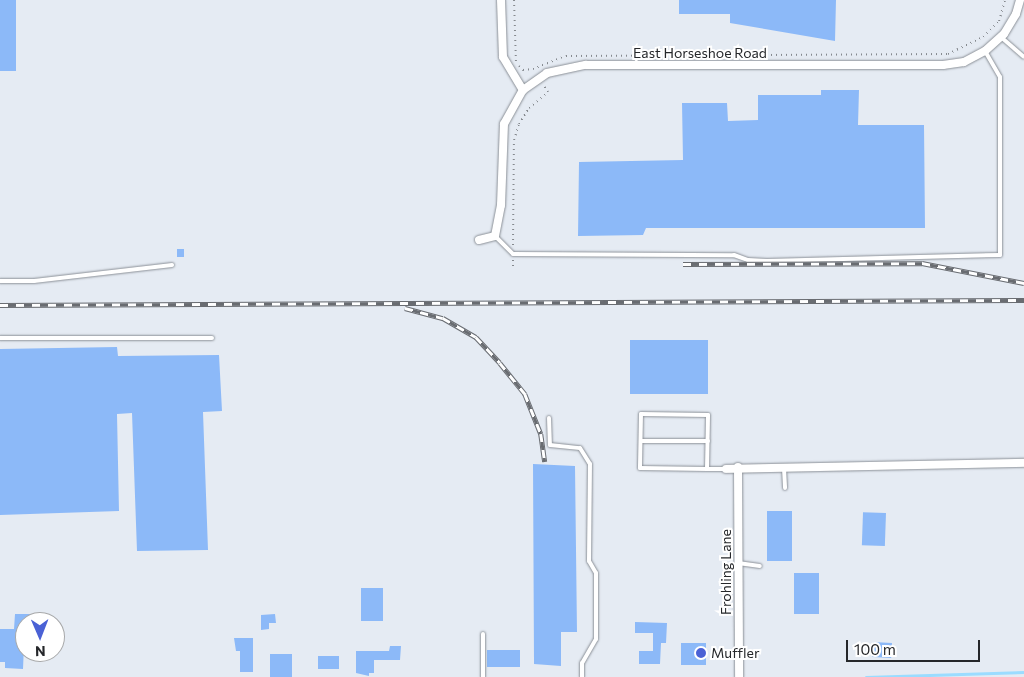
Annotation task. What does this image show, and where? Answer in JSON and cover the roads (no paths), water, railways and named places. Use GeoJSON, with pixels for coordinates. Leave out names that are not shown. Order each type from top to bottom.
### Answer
{"type":"FeatureCollection","features":[{"type":"Feature","properties":{"kind":"street"},"geometry":{"type":"LineString","coordinates":[[501,0],[503,57],[523,90]]}},
{"type":"Feature","properties":{"kind":"street","name":"East Horseshoe Road"},"geometry":{"type":"LineString","coordinates":[[495,236],[501,205],[504,124],[523,90],[539,79],[566,68],[586,66],[943,65],[964,62],[985,51],[1001,37],[1016,14],[1020,0]]}},
{"type":"Feature","properties":{"kind":"street"},"geometry":{"type":"LineString","coordinates":[[479,240],[495,236]]}},
{"type":"Feature","properties":{"kind":"street"},"geometry":{"type":"LineString","coordinates":[[726,469],[784,466],[1024,463]]}},
{"type":"Feature","properties":{"kind":"street","name":"Frohling Lane"},"geometry":{"type":"LineString","coordinates":[[738,467],[739,677]]}},
{"type":"Feature","properties":{"kind":"lane"},"geometry":{"type":"LineString","coordinates":[[1001,37],[1024,57]]}},
{"type":"Feature","properties":{"kind":"lane"},"geometry":{"type":"LineString","coordinates":[[495,236],[513,254],[734,254],[748,260],[816,261],[1000,255],[1000,77],[985,51]]}},
{"type":"Feature","properties":{"kind":"lane"},"geometry":{"type":"LineString","coordinates":[[0,281],[34,281],[172,265]]}},
{"type":"Feature","properties":{"kind":"lane"},"geometry":{"type":"LineString","coordinates":[[0,338],[212,338]]}},
{"type":"Feature","properties":{"kind":"lane"},"geometry":{"type":"LineString","coordinates":[[707,469],[708,414],[641,414],[640,468],[707,469],[726,469]]}},
{"type":"Feature","properties":{"kind":"lane"},"geometry":{"type":"LineString","coordinates":[[549,418],[550,445],[580,448],[590,464],[589,561],[596,574],[596,639],[582,663],[582,677]]}},
{"type":"Feature","properties":{"kind":"lane"},"geometry":{"type":"LineString","coordinates":[[641,441],[708,441]]}},
{"type":"Feature","properties":{"kind":"lane"},"geometry":{"type":"LineString","coordinates":[[784,466],[785,488]]}},
{"type":"Feature","properties":{"kind":"lane"},"geometry":{"type":"LineString","coordinates":[[738,563],[760,566]]}},
{"type":"Feature","properties":{"kind":"lane"},"geometry":{"type":"LineString","coordinates":[[483,634],[483,677]]}},
{"type":"Feature","properties":{"kind":"waterway"},"geometry":{"type":"LineString","coordinates":[[866,677],[1024,672]]}},
{"type":"Feature","properties":{"kind":"railway"},"geometry":{"type":"LineString","coordinates":[[683,264],[922,263],[1024,283]]}},
{"type":"Feature","properties":{"kind":"railway"},"geometry":{"type":"LineString","coordinates":[[0,305],[1024,300]]}},
{"type":"Feature","properties":{"kind":"railway"},"geometry":{"type":"LineString","coordinates":[[405,308],[443,318],[476,337],[500,363],[525,394],[541,434],[545,462]]}},
{"type":"Feature","properties":{"kind":"place","name":"Muffler"},"geometry":{"type":"Point","coordinates":[701,653]}}]}
